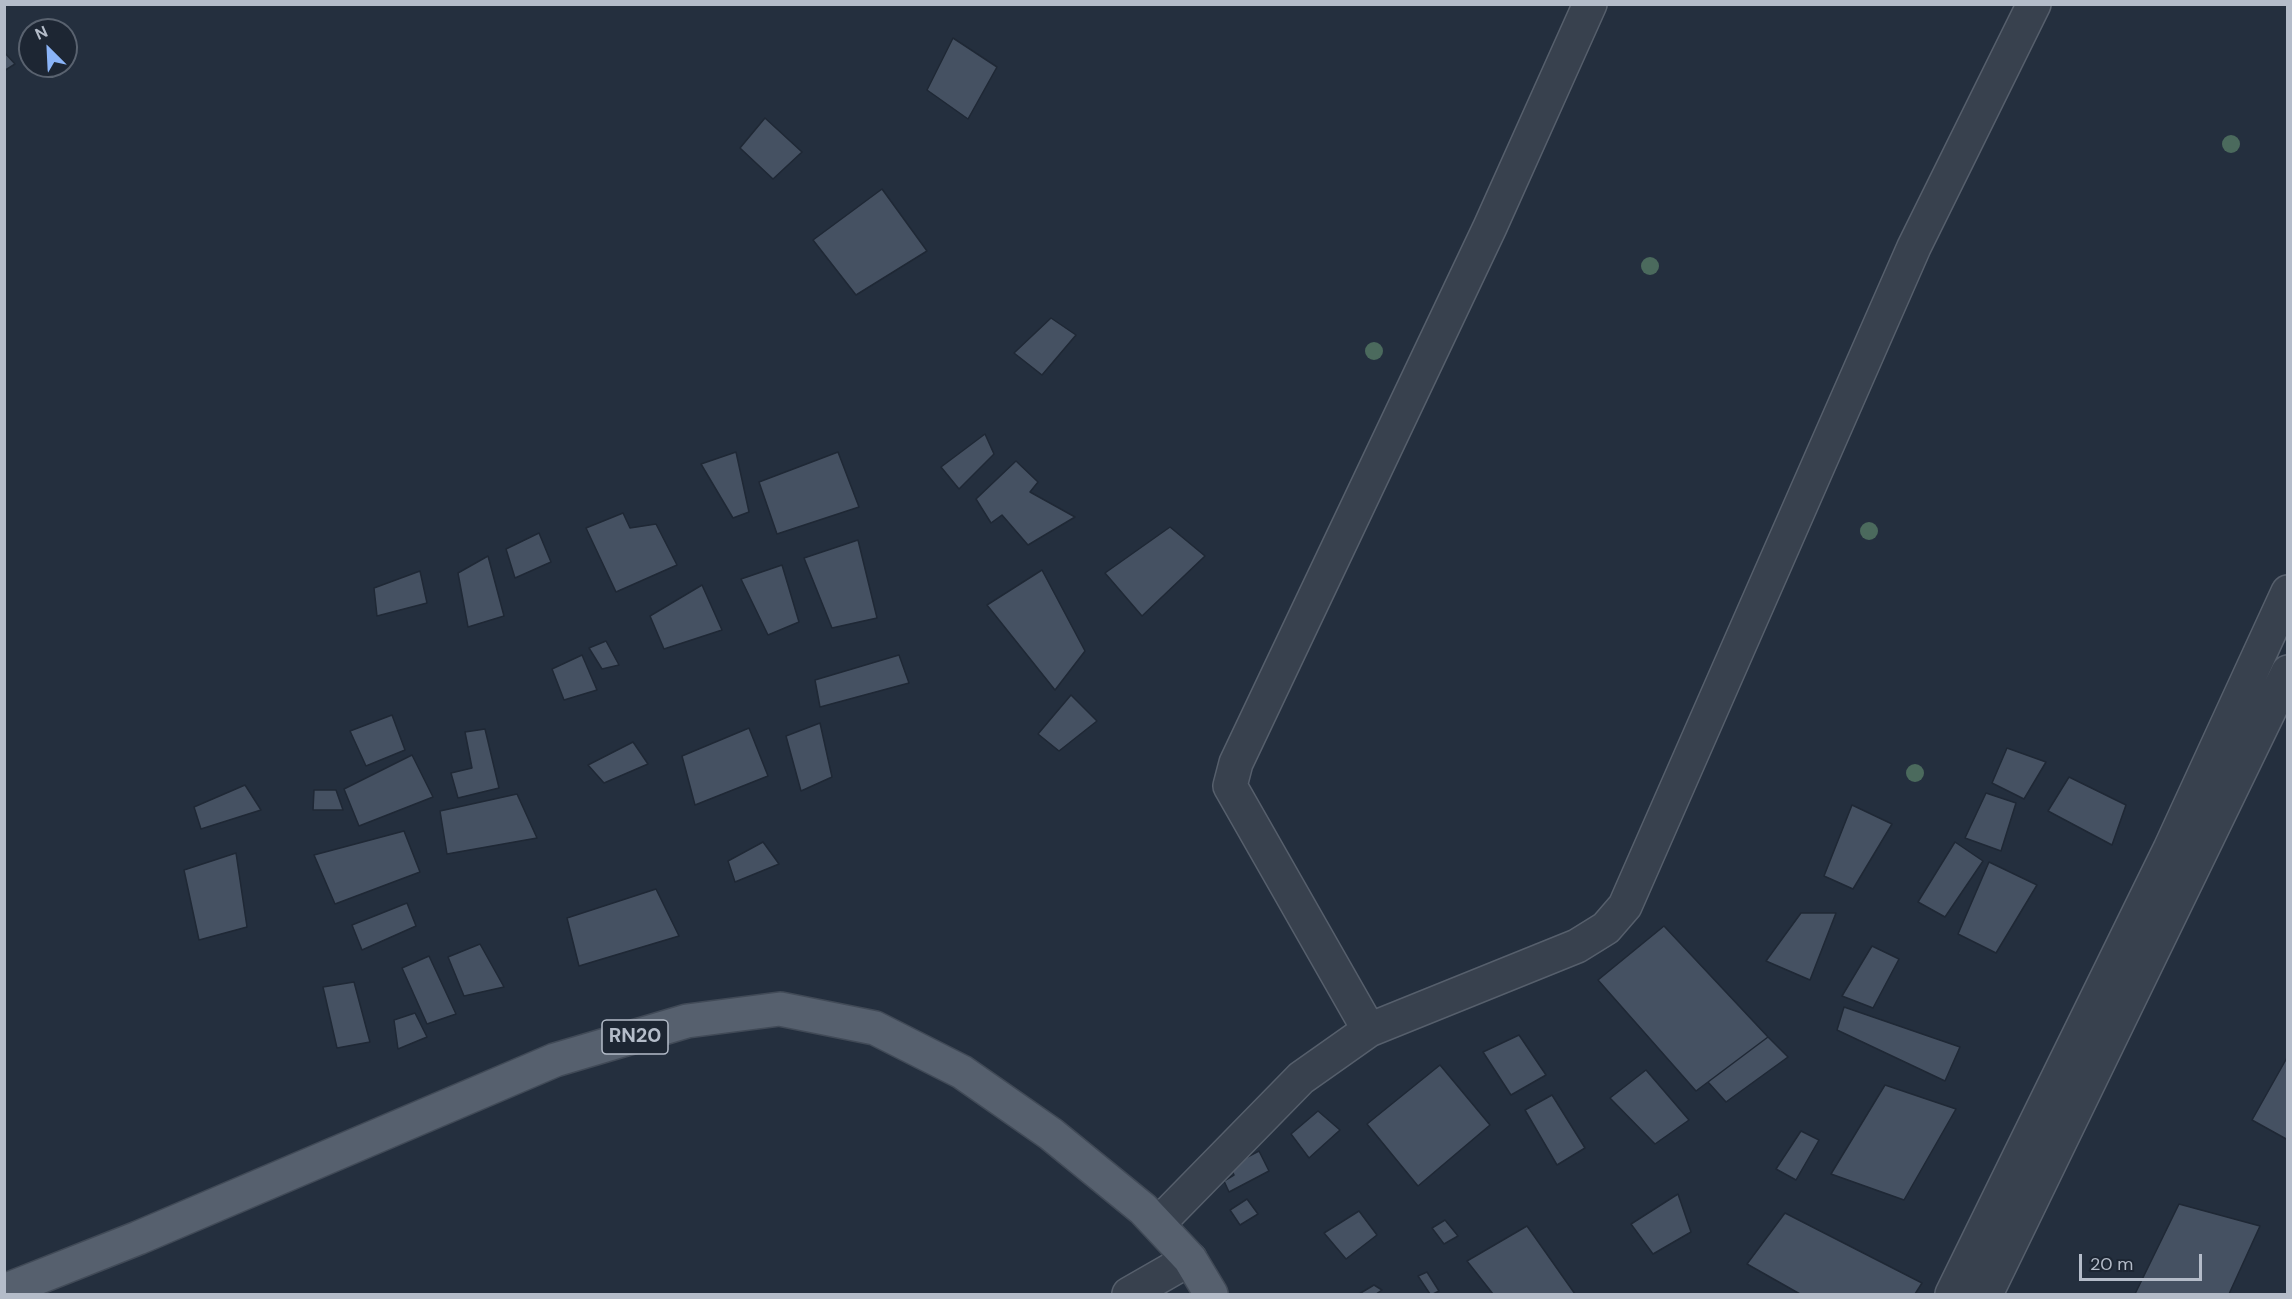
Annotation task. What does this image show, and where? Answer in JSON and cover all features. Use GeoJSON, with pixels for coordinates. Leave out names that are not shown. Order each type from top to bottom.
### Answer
{"type":"FeatureCollection","features":[{"type":"Feature","properties":{"kind":"main road","name":"RN20"},"geometry":{"type":"LineString","coordinates":[[4,1291],[148,1234],[555,1060],[687,1021],[780,1009],[875,1028],[962,1072],[1051,1134],[1143,1209],[1190,1259],[1211,1294]]}},
{"type":"Feature","properties":{"kind":"street"},"geometry":{"type":"LineString","coordinates":[[1369,1030],[1230,786],[1236,763],[1485,237],[1590,4]]}},
{"type":"Feature","properties":{"kind":"street"},"geometry":{"type":"LineString","coordinates":[[1158,1224],[1301,1078],[1369,1030],[1577,945],[1606,928],[1625,906],[1914,247],[2034,4]]}},
{"type":"Feature","properties":{"kind":"street"},"geometry":{"type":"LineString","coordinates":[[1952,1294],[2170,849],[2288,592]]}},
{"type":"Feature","properties":{"kind":"street"},"geometry":{"type":"LineString","coordinates":[[1986,1294],[2288,672]]}},
{"type":"Feature","properties":{"kind":"street"},"geometry":{"type":"LineString","coordinates":[[1129,1294],[1190,1259]]}},
{"type":"Feature","properties":{"kind":"building"},"geometry":{"type":"Polygon","coordinates":[[[953,38],[997,67],[968,119],[927,90],[953,38]]]}},
{"type":"Feature","properties":{"kind":"building"},"geometry":{"type":"Polygon","coordinates":[[[4,52],[15,64],[4,71],[4,52]]]}},
{"type":"Feature","properties":{"kind":"building"},"geometry":{"type":"Polygon","coordinates":[[[765,118],[802,152],[773,179],[740,148],[765,118]]]}},
{"type":"Feature","properties":{"kind":"building"},"geometry":{"type":"Polygon","coordinates":[[[882,189],[927,251],[856,295],[813,240],[882,189]]]}},
{"type":"Feature","properties":{"kind":"building"},"geometry":{"type":"Polygon","coordinates":[[[1051,318],[1076,335],[1042,375],[1014,353],[1051,318]]]}},
{"type":"Feature","properties":{"kind":"building"},"geometry":{"type":"Polygon","coordinates":[[[985,434],[994,454],[959,489],[941,467],[985,434]]]}},
{"type":"Feature","properties":{"kind":"building"},"geometry":{"type":"Polygon","coordinates":[[[736,452],[749,512],[733,518],[701,464],[736,452]]]}},
{"type":"Feature","properties":{"kind":"building"},"geometry":{"type":"Polygon","coordinates":[[[838,452],[859,507],[777,534],[759,482],[838,452]]]}},
{"type":"Feature","properties":{"kind":"building"},"geometry":{"type":"Polygon","coordinates":[[[1016,461],[1038,482],[1030,492],[1075,517],[1028,545],[1002,515],[991,523],[976,499],[1016,461]]]}},
{"type":"Feature","properties":{"kind":"building"},"geometry":{"type":"Polygon","coordinates":[[[623,513],[630,528],[656,524],[677,565],[616,592],[586,528],[623,513]]]}},
{"type":"Feature","properties":{"kind":"building"},"geometry":{"type":"Polygon","coordinates":[[[1170,527],[1205,556],[1142,616],[1105,573],[1170,527]]]}},
{"type":"Feature","properties":{"kind":"building"},"geometry":{"type":"Polygon","coordinates":[[[539,533],[551,562],[515,578],[506,549],[539,533]]]}},
{"type":"Feature","properties":{"kind":"building"},"geometry":{"type":"Polygon","coordinates":[[[858,540],[877,618],[832,628],[804,558],[858,540]]]}},
{"type":"Feature","properties":{"kind":"building"},"geometry":{"type":"Polygon","coordinates":[[[488,556],[504,616],[468,627],[458,573],[488,556]]]}},
{"type":"Feature","properties":{"kind":"building"},"geometry":{"type":"Polygon","coordinates":[[[782,565],[799,622],[768,635],[741,579],[782,565]]]}},
{"type":"Feature","properties":{"kind":"building"},"geometry":{"type":"Polygon","coordinates":[[[1042,570],[1085,651],[1055,690],[987,605],[1042,570]]]}},
{"type":"Feature","properties":{"kind":"building"},"geometry":{"type":"Polygon","coordinates":[[[420,571],[427,603],[377,616],[374,588],[420,571]]]}},
{"type":"Feature","properties":{"kind":"building"},"geometry":{"type":"Polygon","coordinates":[[[702,585],[722,630],[664,649],[650,616],[702,585]]]}},
{"type":"Feature","properties":{"kind":"building"},"geometry":{"type":"Polygon","coordinates":[[[606,641],[619,665],[602,669],[589,648],[606,641]]]}},
{"type":"Feature","properties":{"kind":"building"},"geometry":{"type":"Polygon","coordinates":[[[582,655],[597,690],[564,700],[552,669],[582,655]]]}},
{"type":"Feature","properties":{"kind":"building"},"geometry":{"type":"Polygon","coordinates":[[[899,655],[909,683],[820,707],[815,680],[899,655]]]}},
{"type":"Feature","properties":{"kind":"building"},"geometry":{"type":"Polygon","coordinates":[[[1071,695],[1097,721],[1059,751],[1038,734],[1071,695]]]}},
{"type":"Feature","properties":{"kind":"building"},"geometry":{"type":"Polygon","coordinates":[[[392,715],[405,750],[366,766],[350,731],[392,715]]]}},
{"type":"Feature","properties":{"kind":"building"},"geometry":{"type":"Polygon","coordinates":[[[820,723],[832,777],[801,791],[786,736],[820,723]]]}},
{"type":"Feature","properties":{"kind":"building"},"geometry":{"type":"Polygon","coordinates":[[[749,728],[768,776],[695,805],[682,756],[749,728]]]}},
{"type":"Feature","properties":{"kind":"building"},"geometry":{"type":"Polygon","coordinates":[[[485,729],[499,788],[458,798],[451,773],[472,768],[465,732],[485,729]]]}},
{"type":"Feature","properties":{"kind":"building"},"geometry":{"type":"Polygon","coordinates":[[[633,742],[648,764],[604,783],[588,765],[633,742]]]}},
{"type":"Feature","properties":{"kind":"building"},"geometry":{"type":"Polygon","coordinates":[[[2007,748],[2046,762],[2024,799],[1992,783],[2007,748]]]}},
{"type":"Feature","properties":{"kind":"building"},"geometry":{"type":"Polygon","coordinates":[[[412,755],[433,797],[359,826],[344,789],[412,755]]]}},
{"type":"Feature","properties":{"kind":"building"},"geometry":{"type":"Polygon","coordinates":[[[2069,777],[2126,805],[2112,845],[2048,811],[2069,777]]]}},
{"type":"Feature","properties":{"kind":"building"},"geometry":{"type":"Polygon","coordinates":[[[245,785],[261,810],[201,829],[194,807],[245,785]]]}},
{"type":"Feature","properties":{"kind":"building"},"geometry":{"type":"Polygon","coordinates":[[[314,790],[336,790],[343,810],[313,810],[314,790]]]}},
{"type":"Feature","properties":{"kind":"building"},"geometry":{"type":"Polygon","coordinates":[[[1986,793],[2016,803],[2001,851],[1965,838],[1986,793]]]}},
{"type":"Feature","properties":{"kind":"building"},"geometry":{"type":"Polygon","coordinates":[[[517,794],[537,838],[447,854],[440,811],[517,794]]]}},
{"type":"Feature","properties":{"kind":"building"},"geometry":{"type":"Polygon","coordinates":[[[1852,805],[1892,824],[1853,889],[1824,876],[1852,805]]]}},
{"type":"Feature","properties":{"kind":"building"},"geometry":{"type":"Polygon","coordinates":[[[404,831],[420,872],[335,904],[314,855],[404,831]]]}},
{"type":"Feature","properties":{"kind":"building"},"geometry":{"type":"Polygon","coordinates":[[[763,842],[779,864],[735,882],[728,861],[763,842]]]}},
{"type":"Feature","properties":{"kind":"building"},"geometry":{"type":"Polygon","coordinates":[[[1955,842],[1983,861],[1945,917],[1918,902],[1955,842]]]}},
{"type":"Feature","properties":{"kind":"building"},"geometry":{"type":"Polygon","coordinates":[[[236,853],[247,927],[199,940],[184,870],[236,853]]]}},
{"type":"Feature","properties":{"kind":"building"},"geometry":{"type":"Polygon","coordinates":[[[1989,862],[2037,885],[1996,953],[1958,934],[1989,862]]]}},
{"type":"Feature","properties":{"kind":"building"},"geometry":{"type":"Polygon","coordinates":[[[656,889],[679,936],[579,966],[567,918],[656,889]]]}},
{"type":"Feature","properties":{"kind":"building"},"geometry":{"type":"Polygon","coordinates":[[[407,903],[416,926],[362,950],[352,925],[407,903]]]}},
{"type":"Feature","properties":{"kind":"building"},"geometry":{"type":"Polygon","coordinates":[[[1801,913],[1836,913],[1810,980],[1766,961],[1801,913]]]}},
{"type":"Feature","properties":{"kind":"building"},"geometry":{"type":"Polygon","coordinates":[[[1664,926],[1768,1037],[1696,1091],[1598,980],[1664,926]]]}},
{"type":"Feature","properties":{"kind":"building"},"geometry":{"type":"Polygon","coordinates":[[[480,944],[504,987],[464,996],[448,957],[480,944]]]}},
{"type":"Feature","properties":{"kind":"building"},"geometry":{"type":"Polygon","coordinates":[[[1872,946],[1899,959],[1873,1008],[1842,996],[1872,946]]]}},
{"type":"Feature","properties":{"kind":"building"},"geometry":{"type":"Polygon","coordinates":[[[429,956],[456,1014],[427,1024],[402,968],[429,956]]]}},
{"type":"Feature","properties":{"kind":"building"},"geometry":{"type":"Polygon","coordinates":[[[354,982],[370,1042],[337,1048],[323,987],[354,982]]]}},
{"type":"Feature","properties":{"kind":"building"},"geometry":{"type":"Polygon","coordinates":[[[1844,1007],[1960,1047],[1945,1081],[1837,1030],[1844,1007]]]}},
{"type":"Feature","properties":{"kind":"building"},"geometry":{"type":"Polygon","coordinates":[[[415,1013],[427,1037],[398,1049],[394,1020],[415,1013]]]}},
{"type":"Feature","properties":{"kind":"building"},"geometry":{"type":"Polygon","coordinates":[[[1519,1035],[1546,1075],[1511,1095],[1483,1052],[1519,1035]]]}},
{"type":"Feature","properties":{"kind":"building"},"geometry":{"type":"Polygon","coordinates":[[[1768,1037],[1788,1057],[1726,1102],[1708,1082],[1768,1037]]]}},
{"type":"Feature","properties":{"kind":"building"},"geometry":{"type":"Polygon","coordinates":[[[2288,1056],[2288,1140],[2252,1120],[2288,1056]]]}},
{"type":"Feature","properties":{"kind":"building"},"geometry":{"type":"Polygon","coordinates":[[[1440,1065],[1490,1125],[1418,1186],[1367,1124],[1440,1065]]]}},
{"type":"Feature","properties":{"kind":"building"},"geometry":{"type":"Polygon","coordinates":[[[1646,1070],[1689,1120],[1655,1144],[1610,1098],[1646,1070]]]}},
{"type":"Feature","properties":{"kind":"building"},"geometry":{"type":"Polygon","coordinates":[[[1885,1085],[1956,1109],[1904,1200],[1831,1174],[1885,1085]]]}},
{"type":"Feature","properties":{"kind":"building"},"geometry":{"type":"Polygon","coordinates":[[[1552,1095],[1585,1148],[1557,1165],[1525,1110],[1552,1095]]]}},
{"type":"Feature","properties":{"kind":"building"},"geometry":{"type":"Polygon","coordinates":[[[1318,1111],[1340,1130],[1309,1158],[1291,1134],[1318,1111]]]}},
{"type":"Feature","properties":{"kind":"building"},"geometry":{"type":"Polygon","coordinates":[[[1801,1131],[1819,1140],[1796,1180],[1776,1169],[1801,1131]]]}},
{"type":"Feature","properties":{"kind":"building"},"geometry":{"type":"Polygon","coordinates":[[[1259,1151],[1269,1171],[1229,1192],[1224,1181],[1234,1175],[1230,1166],[1259,1151]]]}},
{"type":"Feature","properties":{"kind":"building"},"geometry":{"type":"Polygon","coordinates":[[[1678,1194],[1691,1232],[1653,1254],[1631,1224],[1678,1194]]]}},
{"type":"Feature","properties":{"kind":"building"},"geometry":{"type":"Polygon","coordinates":[[[1247,1199],[1258,1214],[1240,1225],[1230,1210],[1247,1199]]]}},
{"type":"Feature","properties":{"kind":"building"},"geometry":{"type":"Polygon","coordinates":[[[2179,1204],[2260,1226],[2229,1294],[2135,1294],[2179,1204]]]}},
{"type":"Feature","properties":{"kind":"building"},"geometry":{"type":"Polygon","coordinates":[[[1359,1211],[1377,1235],[1346,1259],[1324,1233],[1359,1211]]]}},
{"type":"Feature","properties":{"kind":"building"},"geometry":{"type":"Polygon","coordinates":[[[1785,1213],[1922,1283],[1915,1294],[1800,1294],[1747,1264],[1785,1213]]]}},
{"type":"Feature","properties":{"kind":"building"},"geometry":{"type":"Polygon","coordinates":[[[1445,1220],[1458,1236],[1444,1244],[1432,1228],[1445,1220]]]}},
{"type":"Feature","properties":{"kind":"building"},"geometry":{"type":"Polygon","coordinates":[[[1527,1226],[1575,1294],[1493,1294],[1467,1261],[1527,1226]]]}},
{"type":"Feature","properties":{"kind":"building"},"geometry":{"type":"Polygon","coordinates":[[[1427,1272],[1439,1291],[1433,1294],[1430,1294],[1418,1276],[1427,1272]]]}},
{"type":"Feature","properties":{"kind":"building"},"geometry":{"type":"Polygon","coordinates":[[[1374,1285],[1382,1290],[1376,1294],[1359,1294],[1374,1285]]]}}]}
